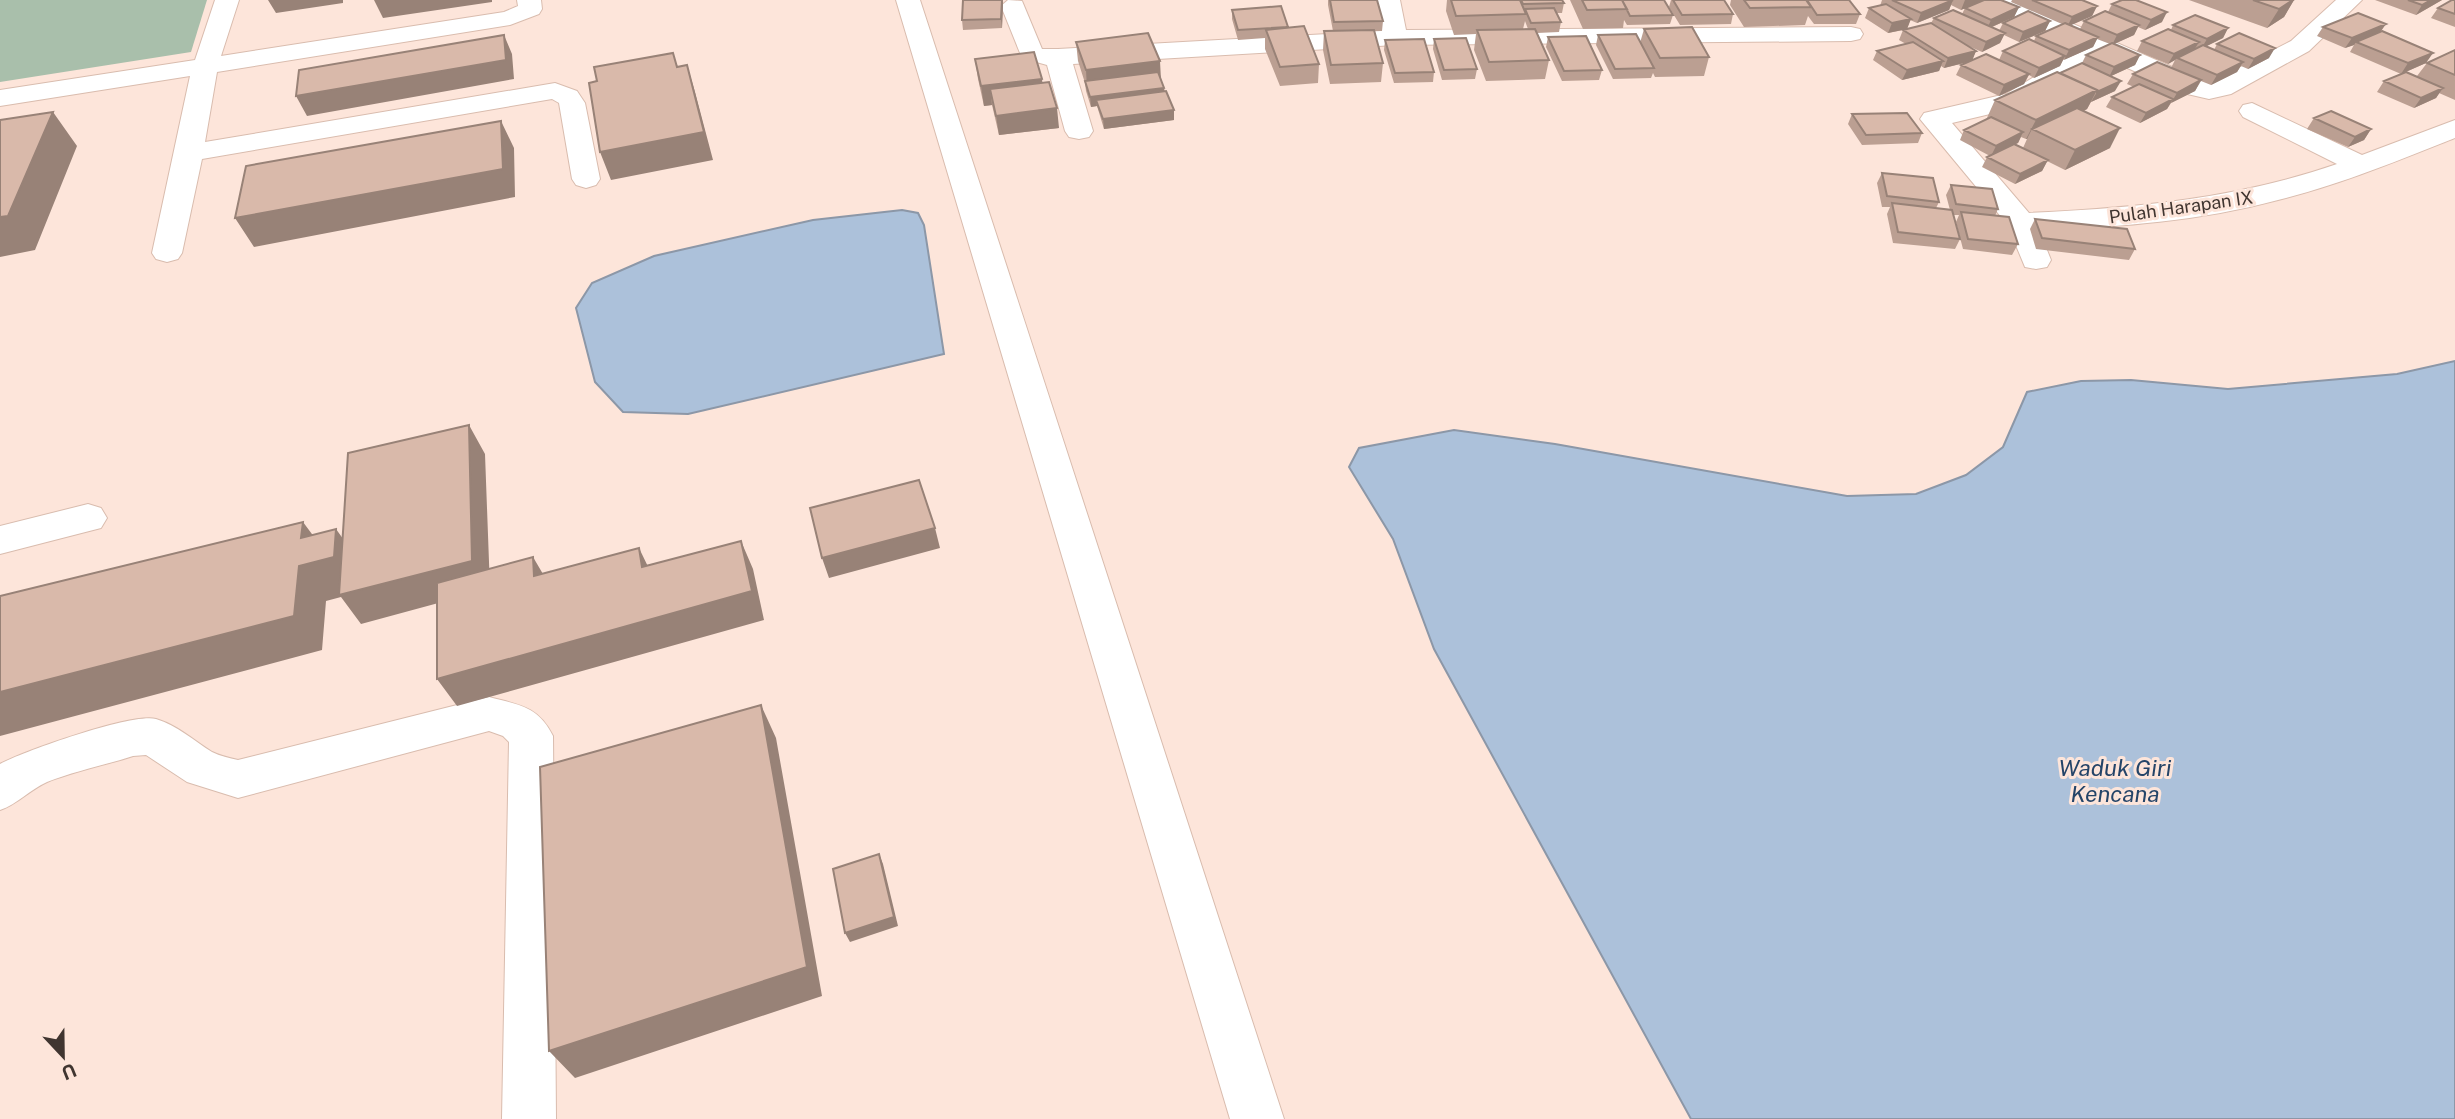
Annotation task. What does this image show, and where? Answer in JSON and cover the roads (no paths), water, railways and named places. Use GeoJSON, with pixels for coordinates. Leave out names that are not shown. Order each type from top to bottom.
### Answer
{"type":"FeatureCollection","features":[{"type":"Feature","properties":{"kind":"street"},"geometry":{"type":"LineString","coordinates":[[167,253],[205,67],[226,0]]}},
{"type":"Feature","properties":{"kind":"street"},"geometry":{"type":"LineString","coordinates":[[0,98],[510,18],[530,9],[529,0]]}},
{"type":"Feature","properties":{"kind":"street"},"geometry":{"type":"LineString","coordinates":[[908,0],[1257,1119]]}},
{"type":"Feature","properties":{"kind":"street"},"geometry":{"type":"LineString","coordinates":[[1388,0],[1395,38]]}},
{"type":"Feature","properties":{"kind":"street"},"geometry":{"type":"LineString","coordinates":[[1998,0],[2192,87],[2216,90],[2300,46],[2350,0]]}},
{"type":"Feature","properties":{"kind":"street"},"geometry":{"type":"LineString","coordinates":[[1013,6],[1031,53],[1039,57],[1395,38],[1851,34]]}},
{"type":"Feature","properties":{"kind":"street"},"geometry":{"type":"LineString","coordinates":[[378,38],[380,13]]}},
{"type":"Feature","properties":{"kind":"street"},"geometry":{"type":"LineString","coordinates":[[2036,260],[2021,222],[1934,119],[2015,100],[2103,46]]}},
{"type":"Feature","properties":{"kind":"street"},"geometry":{"type":"LineString","coordinates":[[1058,57],[1079,131]]}},
{"type":"Feature","properties":{"kind":"street"},"geometry":{"type":"LineString","coordinates":[[189,153],[555,91],[568,97],[572,103],[586,179]]}},
{"type":"Feature","properties":{"kind":"street"},"geometry":{"type":"LineString","coordinates":[[2252,111],[2359,164]]}},
{"type":"Feature","properties":{"kind":"street","name":"Pulah Harapan IX"},"geometry":{"type":"LineString","coordinates":[[2021,222],[2134,217],[2244,200],[2359,164],[2455,128]]}},
{"type":"Feature","properties":{"kind":"street"},"geometry":{"type":"LineString","coordinates":[[0,540],[88,518]]}},
{"type":"Feature","properties":{"kind":"street"},"geometry":{"type":"LineString","coordinates":[[0,791],[12,779],[36,767],[133,738],[152,736],[203,769],[238,779],[489,714],[517,722],[531,736],[529,1119]]}},
{"type":"Feature","properties":{"kind":"water"},"geometry":{"type":"Polygon","coordinates":[[[902,210],[918,213],[924,225],[944,354],[688,414],[623,412],[595,382],[576,308],[592,283],[654,256],[813,220],[902,210]]]}},
{"type":"Feature","properties":{"kind":"water","name":"Waduk Giri Kencana"},"geometry":{"type":"Polygon","coordinates":[[[2455,361],[2455,1119],[1691,1119],[1434,649],[1393,539],[1349,467],[1359,448],[1454,430],[1555,444],[1847,496],[1916,494],[1966,475],[2003,447],[2027,392],[2081,381],[2131,380],[2228,389],[2397,374],[2455,361]]]}}]}
